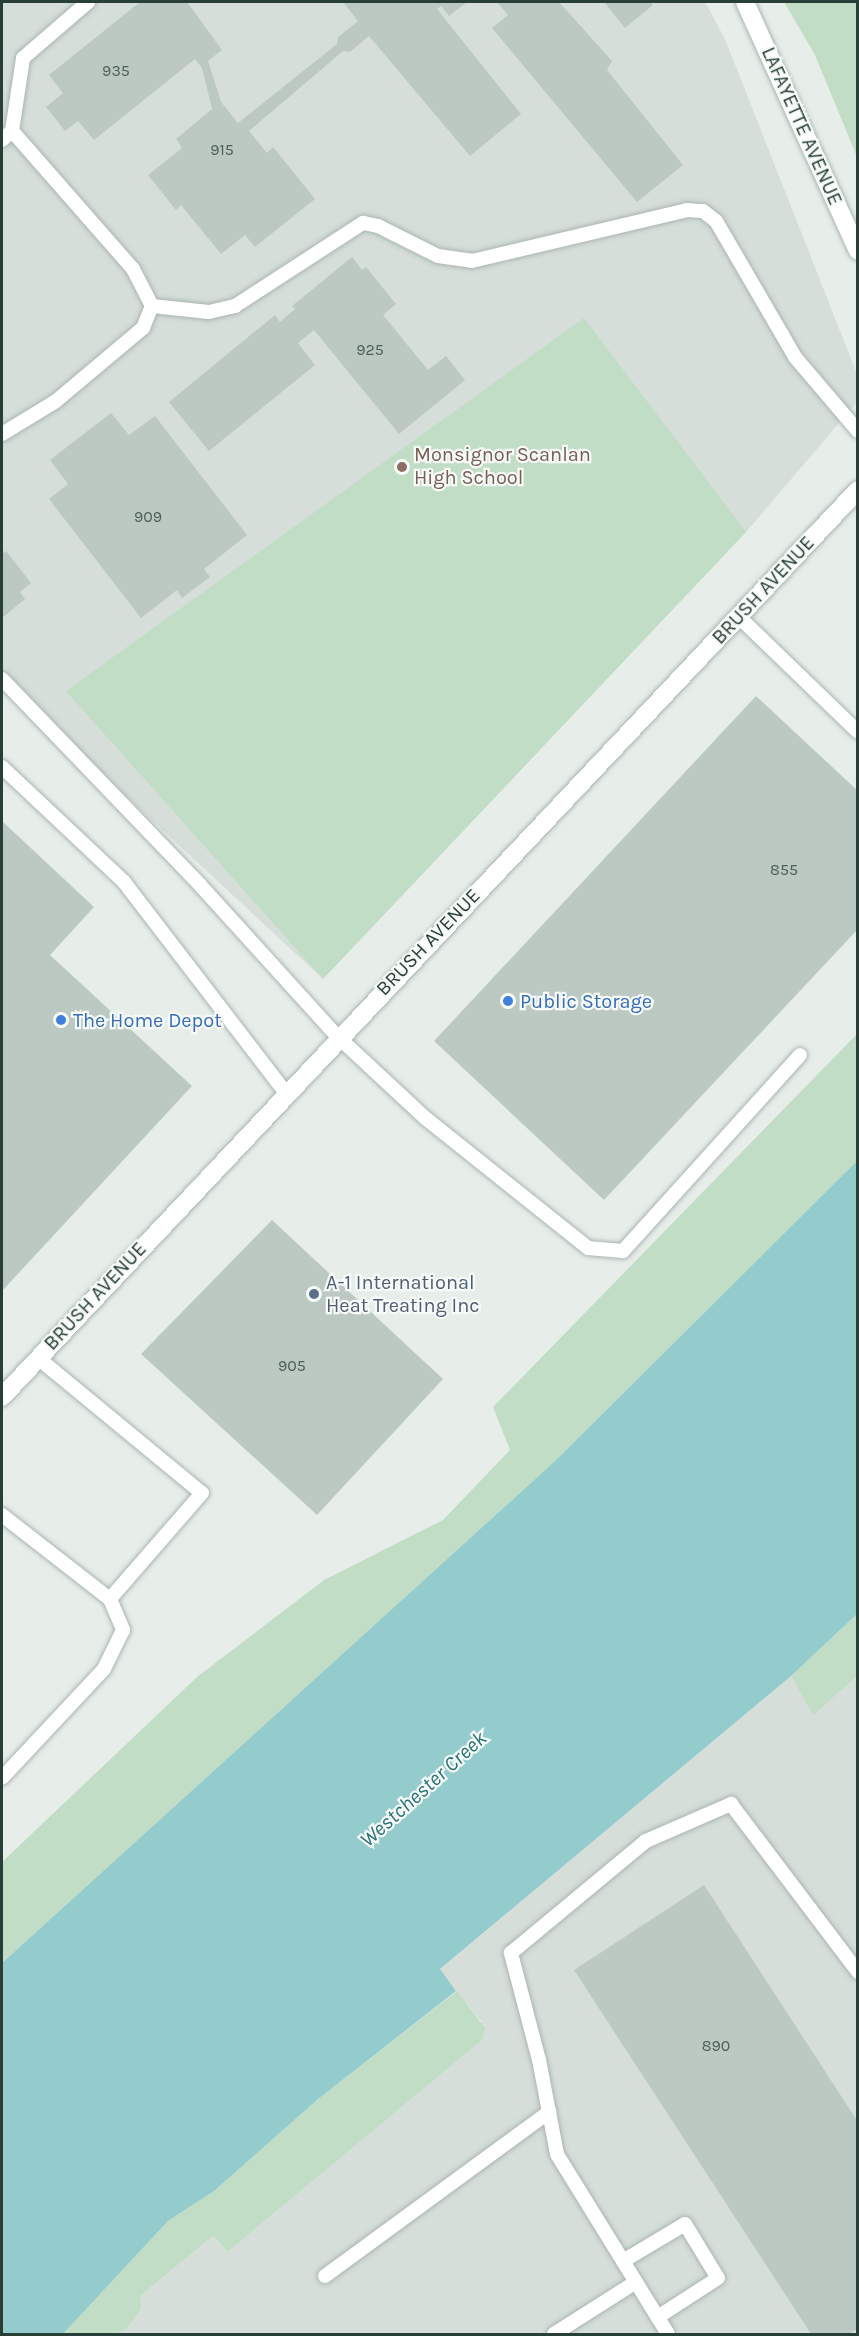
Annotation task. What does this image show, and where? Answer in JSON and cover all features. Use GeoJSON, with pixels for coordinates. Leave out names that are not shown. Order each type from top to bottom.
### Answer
{"type":"FeatureCollection","features":[{"type":"Feature","properties":{"kind":"street","name":"LAFAYETTE AVENUE"},"geometry":{"type":"LineString","coordinates":[[745,2],[858,251]]}},
{"type":"Feature","properties":{"kind":"street","name":"BRUSH AVENUE"},"geometry":{"type":"LineString","coordinates":[[2,1397],[285,1092],[858,490]]}},
{"type":"Feature","properties":{"kind":"lane"},"geometry":{"type":"LineString","coordinates":[[2,434],[56,400],[143,328],[152,306],[133,269],[7,135],[23,58],[88,2]]}},
{"type":"Feature","properties":{"kind":"lane"},"geometry":{"type":"LineString","coordinates":[[152,306],[209,312],[235,306],[363,223],[378,225],[438,256],[472,261],[687,210],[703,211],[716,221],[795,357],[858,431]]}},
{"type":"Feature","properties":{"kind":"lane"},"geometry":{"type":"LineString","coordinates":[[739,617],[858,732]]}},
{"type":"Feature","properties":{"kind":"lane"},"geometry":{"type":"LineString","coordinates":[[2,680],[208,893],[338,1037],[424,1117],[588,1248],[623,1251],[800,1055]]}},
{"type":"Feature","properties":{"kind":"lane"},"geometry":{"type":"LineString","coordinates":[[2,767],[124,882],[285,1092]]}},
{"type":"Feature","properties":{"kind":"lane"},"geometry":{"type":"LineString","coordinates":[[38,1358],[202,1493],[110,1599]]}},
{"type":"Feature","properties":{"kind":"lane"},"geometry":{"type":"LineString","coordinates":[[2,1515],[110,1599],[123,1630],[104,1669],[2,1778]]}},
{"type":"Feature","properties":{"kind":"lane"},"geometry":{"type":"LineString","coordinates":[[668,2334],[557,2154],[511,1953],[646,1841],[731,1804],[858,1972]]}},
{"type":"Feature","properties":{"kind":"lane"},"geometry":{"type":"LineString","coordinates":[[325,2276],[549,2112]]}},
{"type":"Feature","properties":{"kind":"lane"},"geometry":{"type":"LineString","coordinates":[[623,2261],[685,2224],[718,2278],[658,2318]]}},
{"type":"Feature","properties":{"kind":"lane"},"geometry":{"type":"LineString","coordinates":[[554,2334],[636,2282]]}},
{"type":"Feature","properties":{"kind":"shaded area","name":"Monsignor Scanlan High School"},"geometry":{"type":"Polygon","coordinates":[[[2,2],[705,2],[725,39],[857,374],[857,402],[746,532],[323,979],[2,681],[2,2]]]}},
{"type":"Feature","properties":{"kind":"shaded area"},"geometry":{"type":"Polygon","coordinates":[[[857,1673],[857,2334],[116,2334],[126,2329],[140,2296],[213,2236],[226,2252],[482,2040],[481,2021],[439,1970],[791,1676],[813,1714],[857,1673]]]}},
{"type":"Feature","properties":{"kind":"green space"},"geometry":{"type":"Polygon","coordinates":[[[784,2],[857,2],[857,157],[815,55],[784,2]]]}},
{"type":"Feature","properties":{"kind":"green space"},"geometry":{"type":"Polygon","coordinates":[[[584,318],[746,532],[323,979],[66,691],[584,318]]]}},
{"type":"Feature","properties":{"kind":"green space"},"geometry":{"type":"Polygon","coordinates":[[[857,1034],[857,1161],[555,1461],[2,1963],[2,1862],[197,1677],[324,1580],[443,1520],[510,1450],[493,1407],[857,1034]]]}},
{"type":"Feature","properties":{"kind":"green space"},"geometry":{"type":"Polygon","coordinates":[[[857,1614],[857,1676],[813,1715],[791,1676],[857,1614]]]}},
{"type":"Feature","properties":{"kind":"green space"},"geometry":{"type":"Polygon","coordinates":[[[457,1991],[485,2028],[482,2040],[227,2252],[213,2236],[140,2296],[141,2309],[126,2329],[116,2334],[63,2334],[168,2221],[214,2191],[317,2100],[457,1991]]]}},
{"type":"Feature","properties":{"kind":"water","name":"Westchester Creek"},"geometry":{"type":"Polygon","coordinates":[[[857,1161],[857,1614],[791,1676],[440,1969],[456,1991],[317,2100],[214,2191],[168,2221],[63,2334],[2,2334],[2,1963],[555,1461],[857,1161]]]}},
{"type":"Feature","properties":{"kind":"building"},"geometry":{"type":"Polygon","coordinates":[[[140,2],[187,2],[222,50],[208,61],[221,102],[238,123],[337,44],[338,37],[358,21],[343,2],[467,2],[449,16],[441,6],[437,9],[521,114],[470,156],[369,36],[350,52],[343,51],[249,131],[267,153],[273,147],[315,199],[255,247],[245,235],[221,254],[181,205],[176,210],[148,175],[182,148],[176,139],[212,109],[202,68],[195,59],[94,140],[78,121],[65,131],[46,107],[63,93],[49,75],[140,2]]]}},
{"type":"Feature","properties":{"kind":"building"},"geometry":{"type":"Polygon","coordinates":[[[497,2],[559,2],[612,61],[607,70],[683,165],[637,202],[492,28],[508,15],[497,2]]]}},
{"type":"Feature","properties":{"kind":"building"},"geometry":{"type":"Polygon","coordinates":[[[604,2],[650,2],[653,5],[625,28],[604,2]]]}},
{"type":"Feature","properties":{"kind":"building"},"geometry":{"type":"Polygon","coordinates":[[[352,257],[362,270],[366,267],[396,304],[383,315],[428,370],[446,356],[465,380],[399,434],[314,330],[298,343],[315,365],[209,451],[169,402],[275,315],[280,322],[295,309],[292,306],[352,257]]]}},
{"type":"Feature","properties":{"kind":"building"},"geometry":{"type":"Polygon","coordinates":[[[111,413],[129,435],[155,416],[247,535],[204,569],[210,577],[182,598],[177,590],[141,618],[49,499],[68,484],[50,460],[111,413]]]}},
{"type":"Feature","properties":{"kind":"building"},"geometry":{"type":"Polygon","coordinates":[[[6,551],[31,583],[20,592],[25,599],[2,618],[2,554],[6,551]]]}},
{"type":"Feature","properties":{"kind":"building"},"geometry":{"type":"Polygon","coordinates":[[[756,696],[858,791],[858,929],[604,1200],[434,1041],[756,696]]]}},
{"type":"Feature","properties":{"kind":"building","name":"The Home Depot"},"geometry":{"type":"Polygon","coordinates":[[[2,821],[94,907],[50,955],[192,1086],[2,1291],[2,821]]]}},
{"type":"Feature","properties":{"kind":"building"},"geometry":{"type":"Polygon","coordinates":[[[272,1220],[443,1379],[317,1515],[141,1354],[272,1220]]]}},
{"type":"Feature","properties":{"kind":"building"},"geometry":{"type":"Polygon","coordinates":[[[704,1885],[858,2122],[858,2329],[848,2334],[811,2334],[574,1970],[704,1885]]]}},
{"type":"Feature","properties":{"kind":"place","name":"Monsignor Scanlan High School"},"geometry":{"type":"Point","coordinates":[402,467]}},
{"type":"Feature","properties":{"kind":"place","name":"Public Storage"},"geometry":{"type":"Point","coordinates":[508,1001]}},
{"type":"Feature","properties":{"kind":"place","name":"The Home Depot"},"geometry":{"type":"Point","coordinates":[61,1020]}},
{"type":"Feature","properties":{"kind":"place","name":"A-1 International Heat Treating Inc"},"geometry":{"type":"Point","coordinates":[314,1294]}}]}
